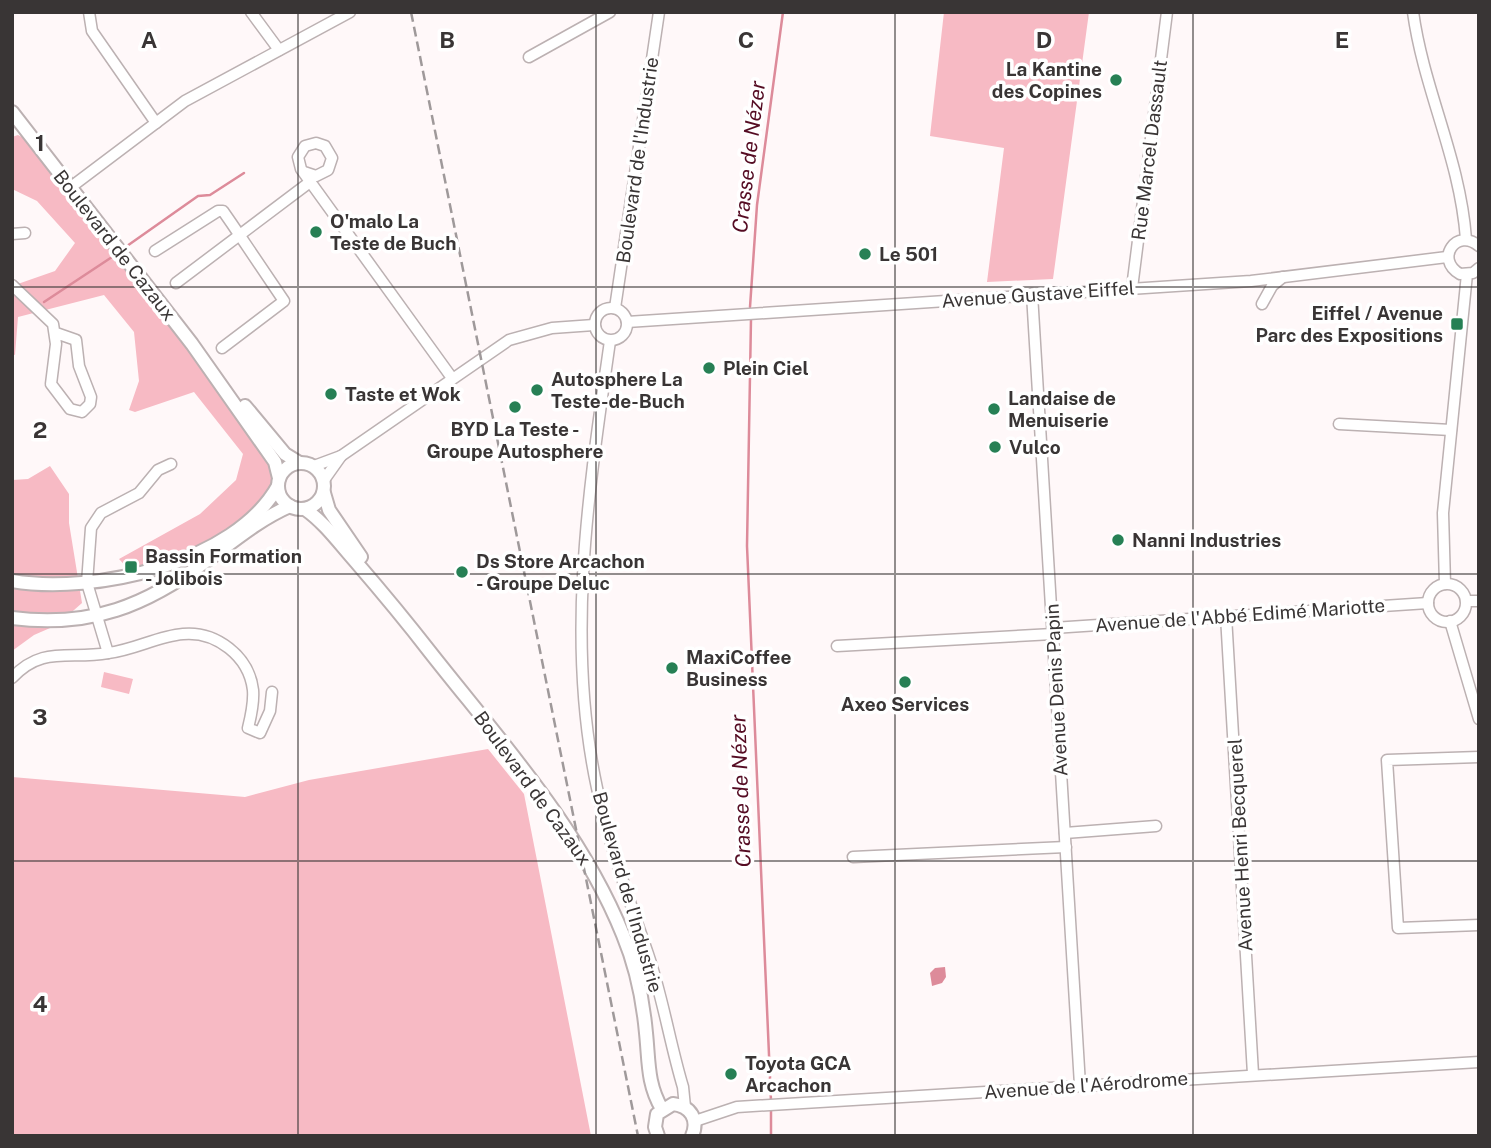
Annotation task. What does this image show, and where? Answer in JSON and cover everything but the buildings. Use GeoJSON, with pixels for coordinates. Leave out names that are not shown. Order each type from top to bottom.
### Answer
{"type":"FeatureCollection","features":[{"type":"Feature","properties":{"kind":"main road","name":"Boulevard de Cazaux"},"geometry":{"type":"LineString","coordinates":[[12,112],[18,129],[71,187],[192,344],[275,462],[278,482]]}},
{"type":"Feature","properties":{"kind":"main road","name":"Boulevard de Cazaux"},"geometry":{"type":"LineString","coordinates":[[192,344],[285,454],[299,462]]}},
{"type":"Feature","properties":{"kind":"main road"},"geometry":{"type":"LineString","coordinates":[[12,581],[87,583],[145,572],[198,551],[222,538],[266,506],[278,482],[286,467],[299,462],[314,466],[324,486],[315,504],[305,509],[290,506],[281,498],[278,482]]}},
{"type":"Feature","properties":{"kind":"main road","name":"Boulevard de Cazaux"},"geometry":{"type":"LineString","coordinates":[[324,486],[329,510],[395,607]]}},
{"type":"Feature","properties":{"kind":"main road"},"geometry":{"type":"LineString","coordinates":[[12,618],[38,622],[99,616],[159,594],[270,515],[290,506]]}},
{"type":"Feature","properties":{"kind":"main road","name":"Boulevard de Cazaux"},"geometry":{"type":"LineString","coordinates":[[305,509],[321,520],[395,607],[552,808],[600,884],[633,964],[643,1010],[648,1075],[653,1093],[662,1109]]}},
{"type":"Feature","properties":{"kind":"main road"},"geometry":{"type":"LineString","coordinates":[[658,1136],[655,1121],[662,1109],[673,1104],[685,1107],[695,1121],[692,1136]]}},
{"type":"Feature","properties":{"kind":"street"},"geometry":{"type":"LineString","coordinates":[[89,12],[92,31],[156,123]]}},
{"type":"Feature","properties":{"kind":"street"},"geometry":{"type":"LineString","coordinates":[[251,12],[279,50]]}},
{"type":"Feature","properties":{"kind":"street"},"geometry":{"type":"LineString","coordinates":[[71,187],[186,101],[350,12]]}},
{"type":"Feature","properties":{"kind":"street"},"geometry":{"type":"LineString","coordinates":[[529,57],[610,12]]}},
{"type":"Feature","properties":{"kind":"street","name":"Boulevard de l'Industrie"},"geometry":{"type":"LineString","coordinates":[[615,308],[659,12]]}},
{"type":"Feature","properties":{"kind":"street","name":"Rue Marcel Dassault"},"geometry":{"type":"LineString","coordinates":[[1132,288],[1167,12]]}},
{"type":"Feature","properties":{"kind":"street"},"geometry":{"type":"LineString","coordinates":[[1413,12],[1432,93],[1454,157],[1466,239]]}},
{"type":"Feature","properties":{"kind":"street"},"geometry":{"type":"LineString","coordinates":[[304,172],[316,176],[324,173],[330,167],[332,158],[328,149],[316,143],[308,144],[300,153],[298,161],[304,172],[310,182],[326,205],[452,378]]}},
{"type":"Feature","properties":{"kind":"street"},"geometry":{"type":"LineString","coordinates":[[324,173],[321,184],[326,205]]}},
{"type":"Feature","properties":{"kind":"street"},"geometry":{"type":"LineString","coordinates":[[176,283],[310,182]]}},
{"type":"Feature","properties":{"kind":"street"},"geometry":{"type":"LineString","coordinates":[[155,251],[218,211],[223,211],[284,301],[222,348]]}},
{"type":"Feature","properties":{"kind":"street"},"geometry":{"type":"LineString","coordinates":[[12,233],[24,233]]}},
{"type":"Feature","properties":{"kind":"street"},"geometry":{"type":"LineString","coordinates":[[1479,246],[1466,239],[1452,244],[1447,257],[1453,270],[1467,274],[1479,268]]}},
{"type":"Feature","properties":{"kind":"street","name":"Avenue Gustave Eiffel"},"geometry":{"type":"LineString","coordinates":[[627,322],[1251,281],[1447,257]]}},
{"type":"Feature","properties":{"kind":"street"},"geometry":{"type":"LineString","coordinates":[[1445,584],[1443,513],[1467,274]]}},
{"type":"Feature","properties":{"kind":"street"},"geometry":{"type":"LineString","coordinates":[[1251,281],[1258,288],[1262,304],[1272,286],[1285,276]]}},
{"type":"Feature","properties":{"kind":"street"},"geometry":{"type":"LineString","coordinates":[[12,285],[48,316],[56,333],[51,384],[70,410],[82,412],[90,404],[91,397],[80,372],[78,344],[73,338],[56,333]]}},
{"type":"Feature","properties":{"kind":"street","name":"Avenue Denis Papin"},"geometry":{"type":"LineString","coordinates":[[1032,294],[1080,1085]]}},
{"type":"Feature","properties":{"kind":"street"},"geometry":{"type":"LineString","coordinates":[[615,308],[622,312],[627,322],[624,335],[610,341],[597,332],[594,325],[598,314],[615,308]]}},
{"type":"Feature","properties":{"kind":"street"},"geometry":{"type":"LineString","coordinates":[[314,466],[341,456],[452,378],[516,338],[552,328],[594,325]]}},
{"type":"Feature","properties":{"kind":"street","name":"Boulevard de l'Industrie"},"geometry":{"type":"LineString","coordinates":[[610,341],[586,516],[582,623],[586,699],[596,786],[614,855],[649,956],[683,1087],[685,1107]]}},
{"type":"Feature","properties":{"kind":"street"},"geometry":{"type":"LineString","coordinates":[[1339,424],[1451,430]]}},
{"type":"Feature","properties":{"kind":"street"},"geometry":{"type":"LineString","coordinates":[[324,486],[341,456]]}},
{"type":"Feature","properties":{"kind":"street"},"geometry":{"type":"LineString","coordinates":[[108,653],[87,583],[91,528],[95,520],[108,508],[139,493],[158,470],[171,464]]}},
{"type":"Feature","properties":{"kind":"street"},"geometry":{"type":"LineString","coordinates":[[1445,584],[1459,588],[1466,601],[1462,614],[1450,621],[1437,619],[1428,603],[1434,589],[1445,584]]}},
{"type":"Feature","properties":{"kind":"street"},"geometry":{"type":"LineString","coordinates":[[1466,601],[1479,601]]}},
{"type":"Feature","properties":{"kind":"street","name":"Avenue de l'Abbé Edimé Mariotte"},"geometry":{"type":"LineString","coordinates":[[836,646],[1428,603]]}},
{"type":"Feature","properties":{"kind":"street","name":"Avenue Henri Becquerel"},"geometry":{"type":"LineString","coordinates":[[1226,616],[1253,1074]]}},
{"type":"Feature","properties":{"kind":"street"},"geometry":{"type":"LineString","coordinates":[[1450,621],[1479,719]]}},
{"type":"Feature","properties":{"kind":"street"},"geometry":{"type":"LineString","coordinates":[[12,678],[39,658],[141,648],[180,634],[196,634],[224,643],[248,674],[253,689],[248,728],[260,733],[270,710],[272,692]]}},
{"type":"Feature","properties":{"kind":"street"},"geometry":{"type":"LineString","coordinates":[[1479,757],[1387,760],[1398,928],[1479,925]]}},
{"type":"Feature","properties":{"kind":"street"},"geometry":{"type":"LineString","coordinates":[[1065,833],[1156,826]]}},
{"type":"Feature","properties":{"kind":"street"},"geometry":{"type":"LineString","coordinates":[[853,857],[1066,847]]}},
{"type":"Feature","properties":{"kind":"street","name":"Avenue de l'Aérodrome"},"geometry":{"type":"LineString","coordinates":[[695,1121],[728,1108],[1479,1062]]}},
{"type":"Feature","properties":{"kind":"shaded area"},"geometry":{"type":"Polygon","coordinates":[[[944,12],[1089,12],[1053,279],[987,282],[1004,148],[930,136],[944,12]]]}},
{"type":"Feature","properties":{"kind":"shaded area"},"geometry":{"type":"Polygon","coordinates":[[[18,135],[28,140],[121,260],[122,266],[191,350],[271,465],[274,481],[268,496],[255,511],[214,538],[132,573],[119,559],[200,514],[236,480],[243,454],[194,392],[135,412],[129,410],[139,381],[134,332],[104,295],[18,317],[15,355],[12,354],[12,286],[55,271],[75,243],[37,201],[12,189],[12,137],[18,135]]]}},
{"type":"Feature","properties":{"kind":"shaded area"},"geometry":{"type":"Polygon","coordinates":[[[50,466],[69,494],[69,523],[82,603],[57,625],[34,635],[12,651],[12,480],[28,479],[50,466]]]}},
{"type":"Feature","properties":{"kind":"shaded area"},"geometry":{"type":"Polygon","coordinates":[[[104,672],[133,679],[129,694],[101,687],[104,672]]]}},
{"type":"Feature","properties":{"kind":"shaded area"},"geometry":{"type":"Polygon","coordinates":[[[488,749],[524,794],[591,1136],[12,1136],[12,777],[245,797],[309,780],[488,749]]]}},
{"type":"Feature","properties":{"kind":"shaded area"},"geometry":{"type":"Polygon","coordinates":[[[945,967],[946,977],[942,983],[932,986],[930,973],[935,968],[945,967]]]}},
{"type":"Feature","properties":{"kind":"waterway","name":"Crasse de Nézer"},"geometry":{"type":"LineString","coordinates":[[750,307],[757,205],[783,12]]}},
{"type":"Feature","properties":{"kind":"waterway"},"geometry":{"type":"LineString","coordinates":[[127,246],[198,196],[210,195],[244,173]]}},
{"type":"Feature","properties":{"kind":"waterway"},"geometry":{"type":"LineString","coordinates":[[44,302],[112,257]]}},
{"type":"Feature","properties":{"kind":"waterway","name":"Crasse de Nézer"},"geometry":{"type":"LineString","coordinates":[[751,319],[747,546],[771,1101]]}},
{"type":"Feature","properties":{"kind":"waterway","name":"Crasse de Nézer"},"geometry":{"type":"LineString","coordinates":[[771,1108],[771,1136]]}},
{"type":"Feature","properties":{"kind":"railway"},"geometry":{"type":"LineString","coordinates":[[411,12],[638,1136]]}},
{"type":"Feature","properties":{"kind":"place","name":"La Kantine des Copines"},"geometry":{"type":"Point","coordinates":[1116,80]}},
{"type":"Feature","properties":{"kind":"place","name":"O'malo La Teste de Buch"},"geometry":{"type":"Point","coordinates":[316,232]}},
{"type":"Feature","properties":{"kind":"place","name":"Le 501"},"geometry":{"type":"Point","coordinates":[865,254]}},
{"type":"Feature","properties":{"kind":"place","name":"Eiffel / Avenue Parc des Expositions"},"geometry":{"type":"Point","coordinates":[1457,324]}},
{"type":"Feature","properties":{"kind":"place","name":"Plein Ciel"},"geometry":{"type":"Point","coordinates":[709,368]}},
{"type":"Feature","properties":{"kind":"place","name":"Autosphere La Teste-de-Buch"},"geometry":{"type":"Point","coordinates":[537,390]}},
{"type":"Feature","properties":{"kind":"place","name":"Taste et Wok"},"geometry":{"type":"Point","coordinates":[331,394]}},
{"type":"Feature","properties":{"kind":"place","name":"BYD La Teste - Groupe Autosphere"},"geometry":{"type":"Point","coordinates":[515,407]}},
{"type":"Feature","properties":{"kind":"place","name":"Landaise de Menuiserie"},"geometry":{"type":"Point","coordinates":[994,409]}},
{"type":"Feature","properties":{"kind":"place","name":"Vulco"},"geometry":{"type":"Point","coordinates":[995,447]}},
{"type":"Feature","properties":{"kind":"place","name":"Nanni Industries"},"geometry":{"type":"Point","coordinates":[1118,540]}},
{"type":"Feature","properties":{"kind":"place","name":"Bassin Formation - Jolibois"},"geometry":{"type":"Point","coordinates":[131,567]}},
{"type":"Feature","properties":{"kind":"place","name":"Ds Store Arcachon - Groupe Deluc"},"geometry":{"type":"Point","coordinates":[462,572]}},
{"type":"Feature","properties":{"kind":"place","name":"MaxiCoffee Business"},"geometry":{"type":"Point","coordinates":[672,668]}},
{"type":"Feature","properties":{"kind":"place","name":"Axeo Services"},"geometry":{"type":"Point","coordinates":[905,682]}},
{"type":"Feature","properties":{"kind":"place","name":"Toyota GCA Arcachon"},"geometry":{"type":"Point","coordinates":[731,1074]}}]}
